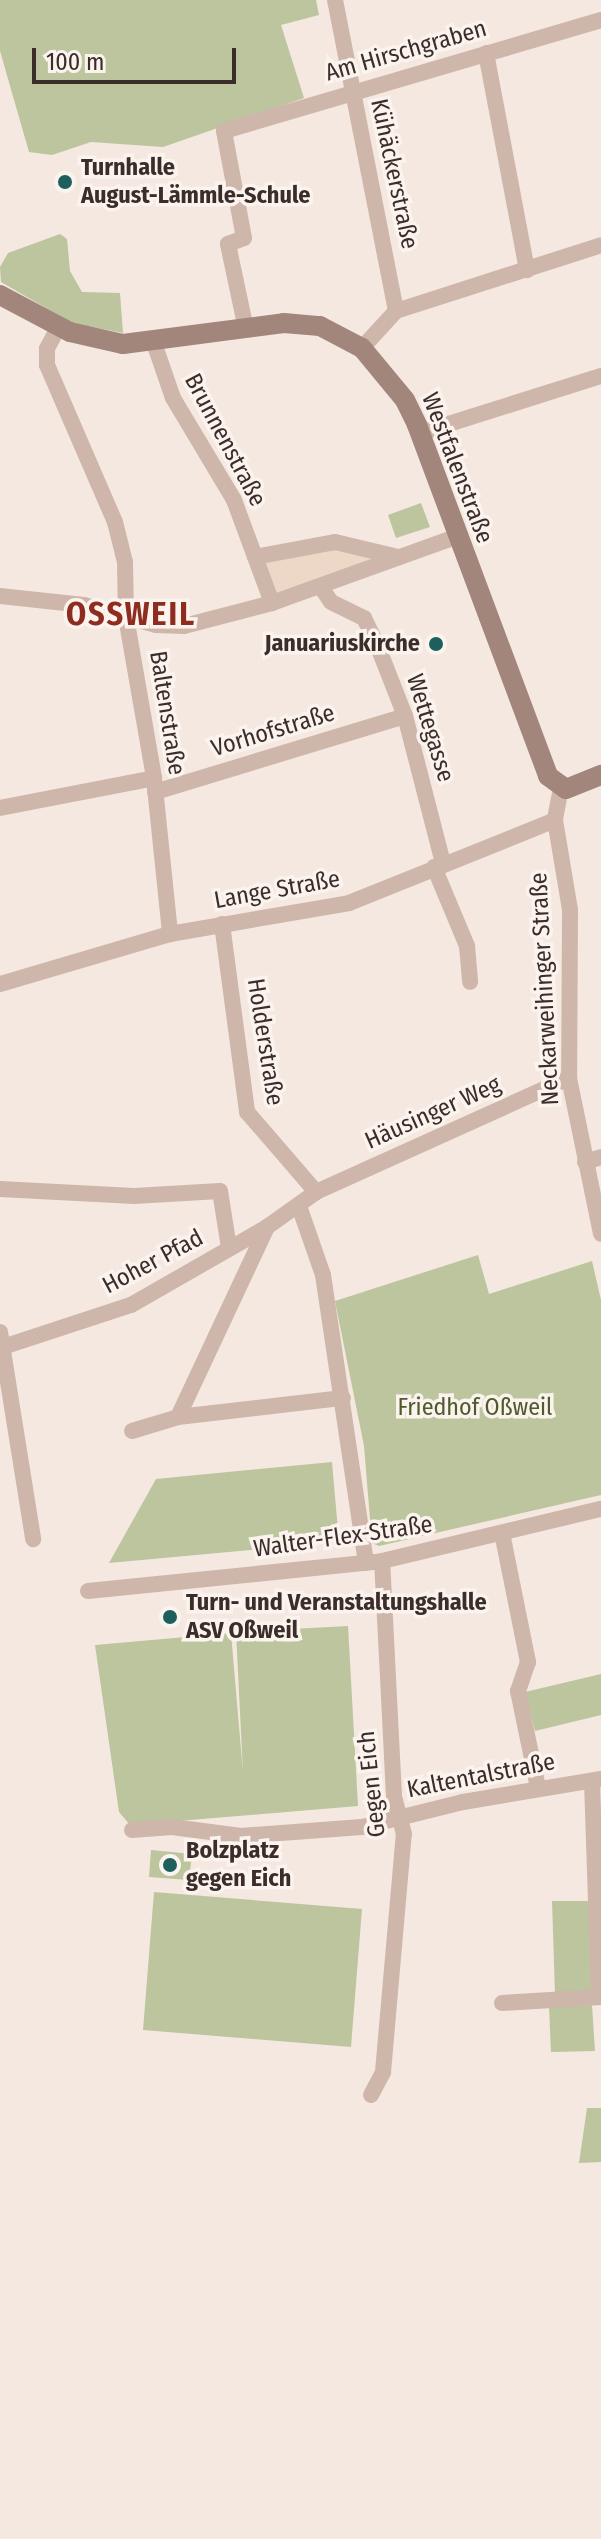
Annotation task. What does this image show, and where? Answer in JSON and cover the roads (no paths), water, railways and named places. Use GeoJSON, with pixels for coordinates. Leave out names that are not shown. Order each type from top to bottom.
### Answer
{"type":"FeatureCollection","features":[{"type":"Feature","properties":{"kind":"main road","name":"Westfalenstraße"},"geometry":{"type":"LineString","coordinates":[[0,295],[92,340],[154,343],[284,323],[320,326],[362,348],[405,400],[420,433],[455,537],[512,673],[542,763],[561,788]]}},
{"type":"Feature","properties":{"kind":"main road"},"geometry":{"type":"LineString","coordinates":[[561,788],[601,775]]}},
{"type":"Feature","properties":{"kind":"street","name":"Kühäckerstraße"},"geometry":{"type":"LineString","coordinates":[[335,0],[396,311]]}},
{"type":"Feature","properties":{"kind":"street","name":"Am Hirschgraben"},"geometry":{"type":"LineString","coordinates":[[246,329],[228,244],[244,238],[224,131],[601,20]]}},
{"type":"Feature","properties":{"kind":"street"},"geometry":{"type":"LineString","coordinates":[[486,53],[527,270]]}},
{"type":"Feature","properties":{"kind":"street"},"geometry":{"type":"LineString","coordinates":[[362,348],[396,311],[601,245]]}},
{"type":"Feature","properties":{"kind":"street","name":"Baltenstraße"},"geometry":{"type":"LineString","coordinates":[[59,326],[47,349],[47,365],[115,522],[127,574],[126,617],[154,785],[170,934]]}},
{"type":"Feature","properties":{"kind":"street","name":"Brunnenstraße"},"geometry":{"type":"LineString","coordinates":[[154,343],[173,398],[234,500],[272,603]]}},
{"type":"Feature","properties":{"kind":"street"},"geometry":{"type":"LineString","coordinates":[[420,433],[601,376]]}},
{"type":"Feature","properties":{"kind":"street"},"geometry":{"type":"LineString","coordinates":[[0,596],[84,605],[126,617],[184,626],[272,603],[455,537]]}},
{"type":"Feature","properties":{"kind":"street"},"geometry":{"type":"LineString","coordinates":[[255,557],[335,542],[399,557]]}},
{"type":"Feature","properties":{"kind":"street","name":"Wettegasse"},"geometry":{"type":"LineString","coordinates":[[320,586],[331,602],[364,618],[405,716],[438,865],[467,946],[470,982]]}},
{"type":"Feature","properties":{"kind":"street","name":"Vorhofstraße"},"geometry":{"type":"LineString","coordinates":[[0,808],[154,785],[405,716]]}},
{"type":"Feature","properties":{"kind":"street","name":"Neckarweihinger Straße"},"geometry":{"type":"LineString","coordinates":[[561,788],[555,820],[570,910],[569,1078],[593,1159],[601,1234]]}},
{"type":"Feature","properties":{"kind":"street","name":"Lange Straße"},"geometry":{"type":"LineString","coordinates":[[0,984],[170,934],[349,903],[555,820]]}},
{"type":"Feature","properties":{"kind":"street","name":"Holderstraße"},"geometry":{"type":"LineString","coordinates":[[222,924],[247,1112],[316,1192]]}},
{"type":"Feature","properties":{"kind":"street","name":"Häusinger Weg"},"geometry":{"type":"LineString","coordinates":[[316,1192],[569,1078]]}},
{"type":"Feature","properties":{"kind":"street"},"geometry":{"type":"LineString","coordinates":[[0,1189],[134,1196],[220,1191],[229,1248]]}},
{"type":"Feature","properties":{"kind":"street","name":"Hoher Pfad"},"geometry":{"type":"LineString","coordinates":[[33,1539],[0,1343],[131,1305],[267,1227],[316,1192]]}},
{"type":"Feature","properties":{"kind":"street","name":"Gegen Eich"},"geometry":{"type":"LineString","coordinates":[[299,1206],[323,1275],[374,1562],[399,1816],[404,1834],[383,2072],[371,2095]]}},
{"type":"Feature","properties":{"kind":"street"},"geometry":{"type":"LineString","coordinates":[[178,1417],[267,1227]]}},
{"type":"Feature","properties":{"kind":"street"},"geometry":{"type":"LineString","coordinates":[[132,1431],[178,1417],[343,1398]]}},
{"type":"Feature","properties":{"kind":"street","name":"Walter-Flex-Straße"},"geometry":{"type":"LineString","coordinates":[[88,1591],[374,1562],[601,1509]]}},
{"type":"Feature","properties":{"kind":"street"},"geometry":{"type":"LineString","coordinates":[[502,1533],[528,1662],[518,1691],[538,1788]]}},
{"type":"Feature","properties":{"kind":"street"},"geometry":{"type":"LineString","coordinates":[[502,2003],[600,1997],[597,1780]]}},
{"type":"Feature","properties":{"kind":"street","name":"Kaltentalstraße"},"geometry":{"type":"LineString","coordinates":[[132,1830],[172,1827],[241,1836],[362,1827],[399,1816],[538,1788],[597,1780]]}},
{"type":"Feature","properties":{"kind":"place","name":"Turnhalle August-Lämmle-Schule"},"geometry":{"type":"Point","coordinates":[65,182]}},
{"type":"Feature","properties":{"kind":"place","name":"Januariuskirche"},"geometry":{"type":"Point","coordinates":[436,644]}},
{"type":"Feature","properties":{"kind":"place","name":"Turn- und Veranstaltungshalle ASV Oßweil"},"geometry":{"type":"Point","coordinates":[170,1617]}},
{"type":"Feature","properties":{"kind":"place","name":"Bolzplatz gegen Eich"},"geometry":{"type":"Point","coordinates":[170,1865]}},
{"type":"Feature","properties":{"kind":"district","name":"OSSWEIL"},"geometry":{"type":"Point","coordinates":[131,614]}},
{"type":"Feature","properties":{"kind":"park label","name":"Friedhof Oßweil"},"geometry":{"type":"Point","coordinates":[475,1408]}}]}
